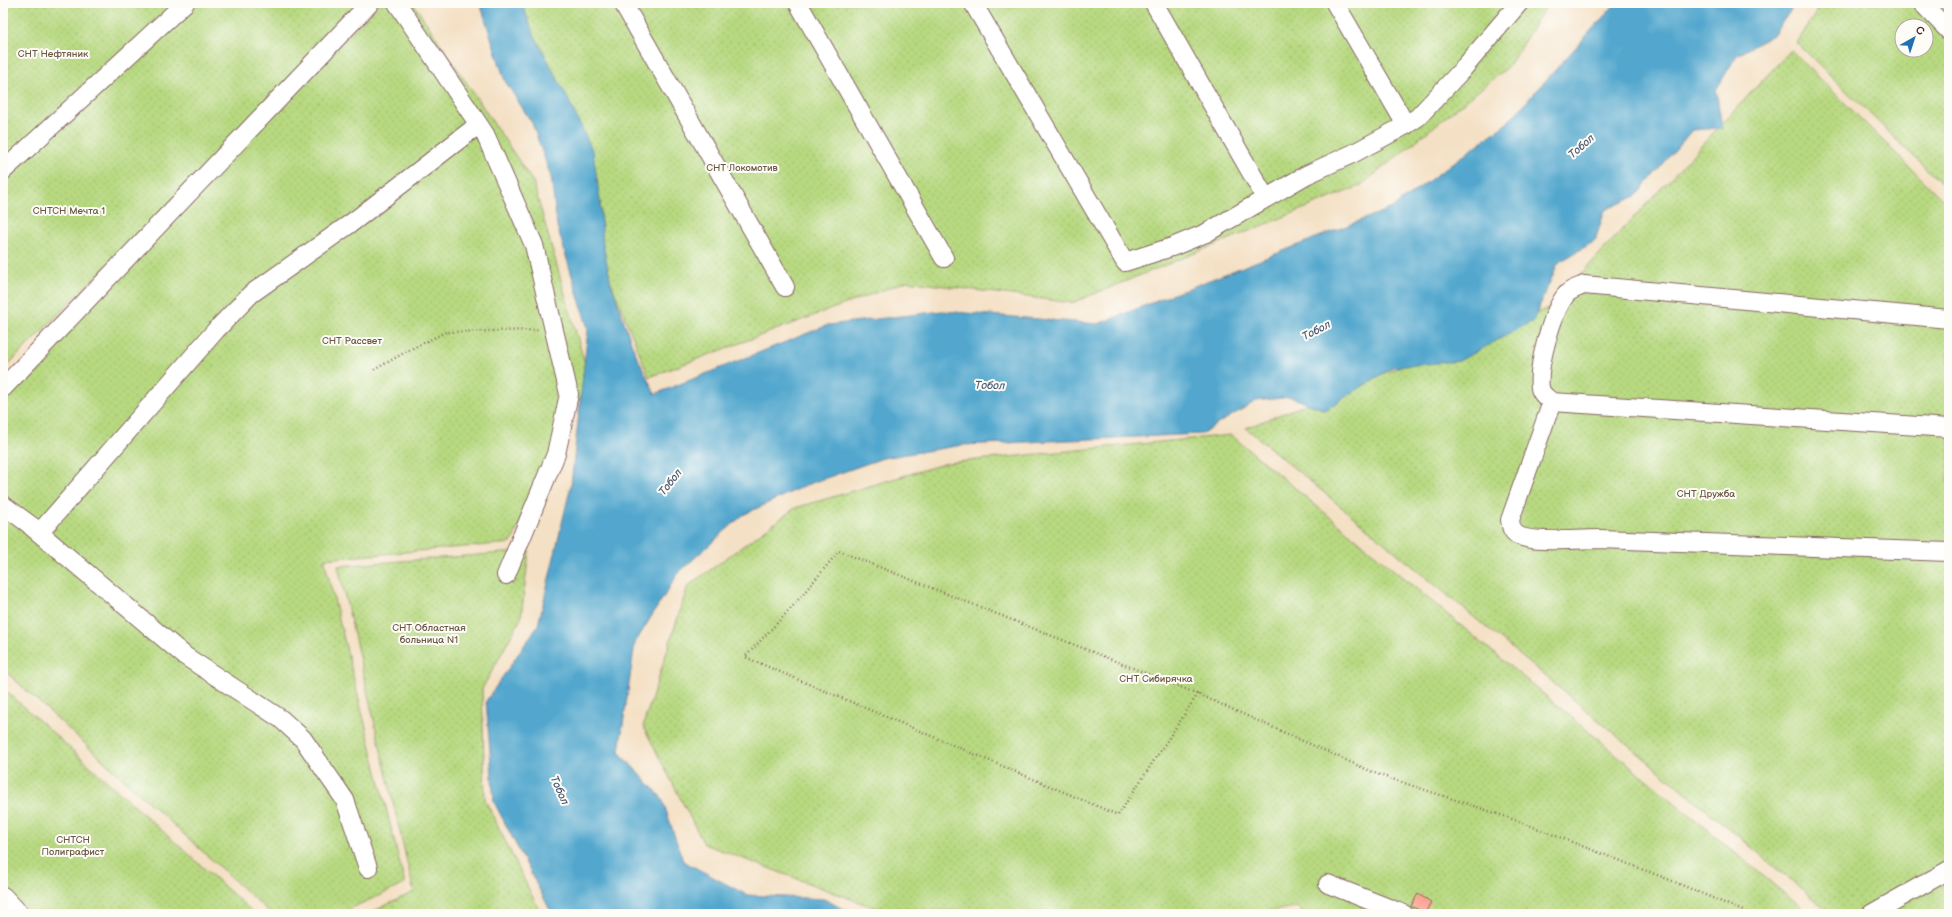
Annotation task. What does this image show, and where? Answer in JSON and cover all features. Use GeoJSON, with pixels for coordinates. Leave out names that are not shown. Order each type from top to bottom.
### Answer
{"type":"FeatureCollection","features":[{"type":"Feature","properties":{"kind":"street"},"geometry":{"type":"LineString","coordinates":[[3,171],[184,3]]}},
{"type":"Feature","properties":{"kind":"street"},"geometry":{"type":"LineString","coordinates":[[3,388],[370,3]]}},
{"type":"Feature","properties":{"kind":"street"},"geometry":{"type":"LineString","coordinates":[[397,3],[485,134],[532,238],[570,394],[556,454],[506,575]]}},
{"type":"Feature","properties":{"kind":"street"},"geometry":{"type":"LineString","coordinates":[[623,3],[785,287]]}},
{"type":"Feature","properties":{"kind":"street"},"geometry":{"type":"LineString","coordinates":[[798,3],[944,258]]}},
{"type":"Feature","properties":{"kind":"street"},"geometry":{"type":"LineString","coordinates":[[972,3],[1124,262],[1172,247],[1206,233],[1265,197],[1406,125],[1418,117],[1517,4]]}},
{"type":"Feature","properties":{"kind":"street"},"geometry":{"type":"LineString","coordinates":[[1154,3],[1265,197]]}},
{"type":"Feature","properties":{"kind":"street"},"geometry":{"type":"LineString","coordinates":[[1335,3],[1406,125]]}},
{"type":"Feature","properties":{"kind":"street"},"geometry":{"type":"LineString","coordinates":[[1922,3],[1949,31]]}},
{"type":"Feature","properties":{"kind":"street"},"geometry":{"type":"LineString","coordinates":[[3,505],[40,532],[216,330],[251,294],[354,222],[478,125]]}},
{"type":"Feature","properties":{"kind":"street"},"geometry":{"type":"LineString","coordinates":[[1949,319],[1584,285],[1565,295],[1546,339],[1540,371],[1540,388],[1543,395],[1552,402],[1949,428]]}},
{"type":"Feature","properties":{"kind":"street"},"geometry":{"type":"LineString","coordinates":[[1552,402],[1510,520],[1512,530],[1517,535],[1538,541],[1600,538],[1949,552]]}},
{"type":"Feature","properties":{"kind":"street"},"geometry":{"type":"LineString","coordinates":[[31,525],[185,656],[281,719],[303,739],[345,800],[368,868]]}},
{"type":"Feature","properties":{"kind":"street"},"geometry":{"type":"LineString","coordinates":[[1871,914],[1949,870]]}},
{"type":"Feature","properties":{"kind":"street"},"geometry":{"type":"LineString","coordinates":[[1328,884],[1404,914]]}},
{"type":"Feature","properties":{"kind":"street"},"geometry":{"type":"LineString","coordinates":[[3,896],[20,914]]}},
{"type":"Feature","properties":{"kind":"path"},"geometry":{"type":"LineString","coordinates":[[374,370],[409,350],[446,332],[538,330],[553,322]]}},
{"type":"Feature","properties":{"kind":"path"},"geometry":{"type":"LineString","coordinates":[[1198,694],[1118,815],[745,657],[793,606],[839,551],[1198,694],[1376,774],[1510,818],[1670,880],[1750,914]]}},
{"type":"Feature","properties":{"kind":"green space","name":"СНТ Нефтяник"},"geometry":{"type":"Polygon","coordinates":[[[3,3],[177,3],[3,171],[3,3]]]}},
{"type":"Feature","properties":{"kind":"green space","name":"СНТСН Мечта 1"},"geometry":{"type":"Polygon","coordinates":[[[185,3],[367,3],[3,370],[3,183],[185,3]]]}},
{"type":"Feature","properties":{"kind":"green space","name":"СНТ Рассвет"},"geometry":{"type":"Polygon","coordinates":[[[380,3],[413,3],[533,182],[589,378],[511,543],[324,559],[405,884],[338,914],[271,914],[3,669],[3,386],[380,3]]]}},
{"type":"Feature","properties":{"kind":"green space","name":"СНТ Локомотив"},"geometry":{"type":"Polygon","coordinates":[[[498,3],[1548,3],[1508,67],[1360,186],[1072,303],[907,281],[649,377],[498,3]]]}},
{"type":"Feature","properties":{"kind":"green space"},"geometry":{"type":"Polygon","coordinates":[[[1822,3],[1949,3],[1949,191],[1797,43],[1822,3]]]}},
{"type":"Feature","properties":{"kind":"green space","name":"СНТ Дружба"},"geometry":{"type":"Polygon","coordinates":[[[1791,50],[1949,206],[1949,914],[1832,914],[1246,428],[1549,308],[1791,50]]]}},
{"type":"Feature","properties":{"kind":"green space","name":"СНТ Сибирячка"},"geometry":{"type":"Polygon","coordinates":[[[1231,435],[1809,914],[1307,914],[1296,907],[1257,914],[1042,914],[875,908],[704,844],[643,726],[688,586],[795,508],[947,463],[1231,435]]]}},
{"type":"Feature","properties":{"kind":"green space","name":"СНТ Областная больница N1"},"geometry":{"type":"Polygon","coordinates":[[[529,551],[521,618],[482,689],[485,800],[541,914],[367,914],[414,892],[338,566],[529,551]]]}},
{"type":"Feature","properties":{"kind":"green space","name":"СНТСН Полиграфист"},"geometry":{"type":"Polygon","coordinates":[[[3,688],[255,914],[3,914],[3,688]]]}},
{"type":"Feature","properties":{"kind":"water","name":"Тобол"},"geometry":{"type":"Polygon","coordinates":[[[480,3],[522,3],[533,32],[567,97],[593,152],[600,200],[603,245],[611,283],[633,348],[655,394],[828,325],[942,311],[1098,324],[1392,208],[1507,123],[1616,3],[1796,3],[1773,35],[1737,55],[1716,90],[1722,128],[1692,130],[1636,196],[1605,210],[1595,241],[1558,263],[1533,321],[1459,361],[1393,367],[1325,410],[1290,397],[1256,401],[1201,434],[963,445],[883,458],[806,485],[743,515],[679,572],[635,643],[619,752],[662,798],[683,861],[747,895],[824,899],[853,914],[552,914],[494,802],[486,701],[538,625],[571,485],[588,329],[557,226],[551,177],[532,123],[505,81],[480,3]]]}},
{"type":"Feature","properties":{"kind":"building"},"geometry":{"type":"Polygon","coordinates":[[[1418,894],[1431,902],[1425,913],[1411,906],[1418,894]]]}}]}
